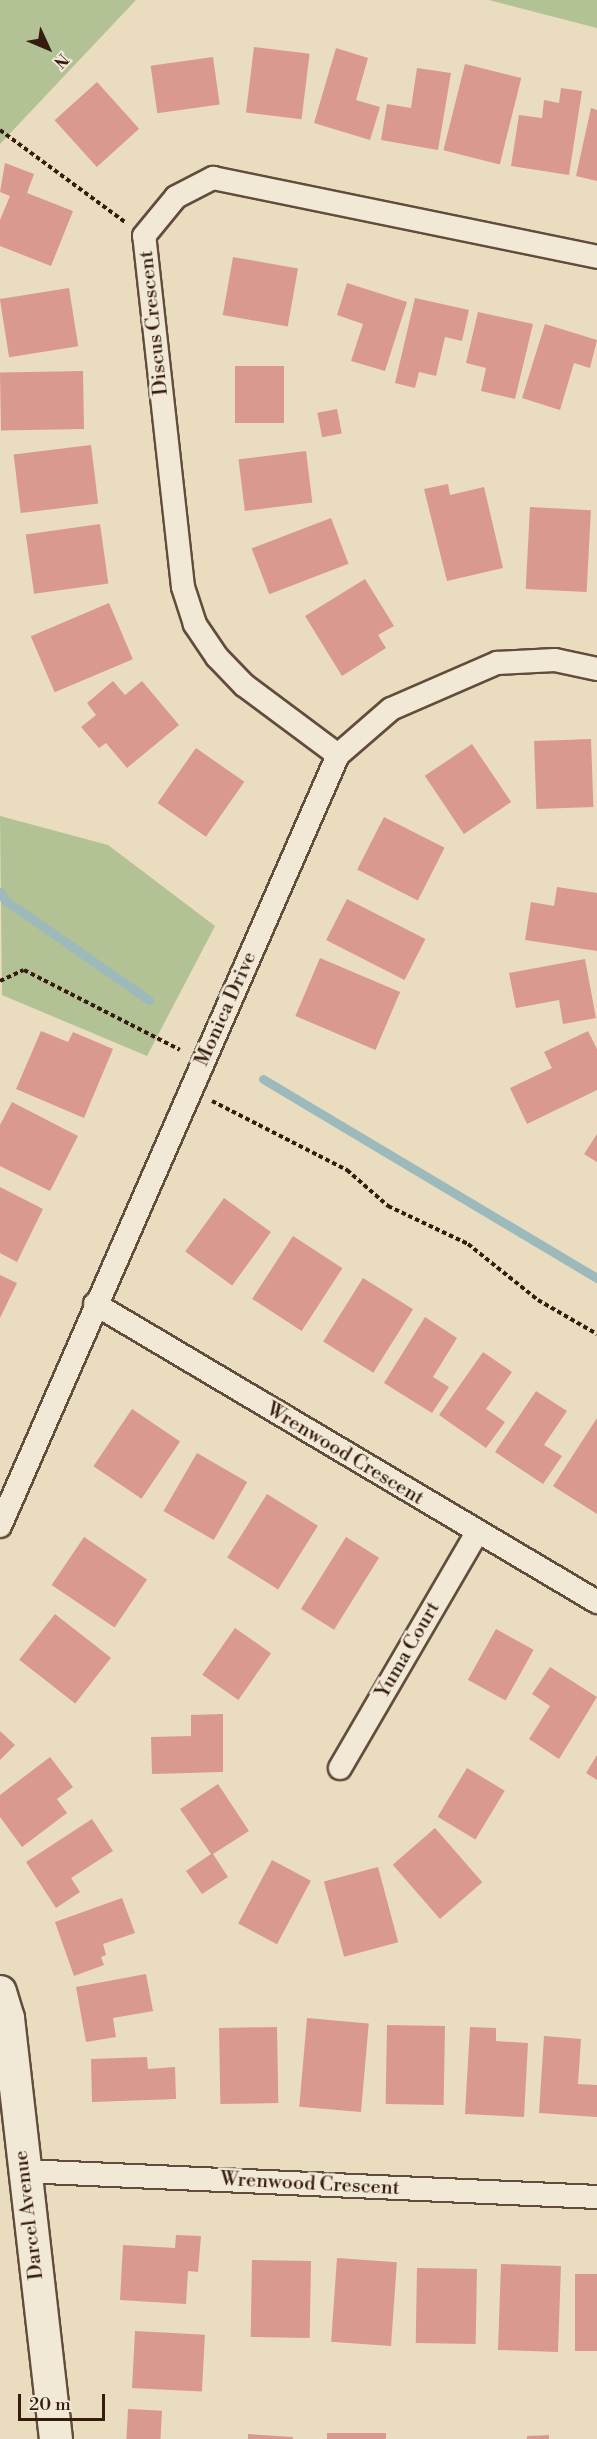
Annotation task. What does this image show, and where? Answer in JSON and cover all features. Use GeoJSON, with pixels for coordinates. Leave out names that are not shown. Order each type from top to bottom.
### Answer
{"type":"FeatureCollection","features":[{"type":"Feature","properties":{"kind":"street","name":"Discus Crescent"},"geometry":{"type":"LineString","coordinates":[[338,755],[244,685],[216,657],[195,624],[183,587],[144,236],[176,196],[213,178],[597,257]]}},
{"type":"Feature","properties":{"kind":"street","name":"Monica Drive"},"geometry":{"type":"LineString","coordinates":[[0,1526],[95,1304],[338,755],[391,709],[497,663],[555,660],[597,669]]}},
{"type":"Feature","properties":{"kind":"street","name":"Wrenwood Crescent"},"geometry":{"type":"LineString","coordinates":[[95,1304],[477,1533],[597,1602]]}},
{"type":"Feature","properties":{"kind":"street","name":"Yuma Court"},"geometry":{"type":"LineString","coordinates":[[340,1768],[477,1533]]}},
{"type":"Feature","properties":{"kind":"street","name":"Darcel Avenue"},"geometry":{"type":"LineString","coordinates":[[0,1992],[8,2018],[23,2171],[56,2439]]}},
{"type":"Feature","properties":{"kind":"street","name":"Wrenwood Crescent"},"geometry":{"type":"LineString","coordinates":[[23,2171],[597,2197]]}},
{"type":"Feature","properties":{"kind":"path"},"geometry":{"type":"LineString","coordinates":[[0,130],[144,236]]}},
{"type":"Feature","properties":{"kind":"path"},"geometry":{"type":"LineString","coordinates":[[0,981],[24,970],[179,1047],[190,1092],[239,1112],[347,1170],[388,1206],[468,1244],[538,1300],[597,1334]]}},
{"type":"Feature","properties":{"kind":"green space"},"geometry":{"type":"Polygon","coordinates":[[[0,0],[136,0],[0,144],[0,0]]]}},
{"type":"Feature","properties":{"kind":"green space"},"geometry":{"type":"Polygon","coordinates":[[[489,0],[597,0],[597,28],[489,0]]]}},
{"type":"Feature","properties":{"kind":"green space"},"geometry":{"type":"Polygon","coordinates":[[[0,816],[108,845],[215,926],[147,1056],[2,995],[0,816]]]}},
{"type":"Feature","properties":{"kind":"building"},"geometry":{"type":"Polygon","coordinates":[[[254,47],[310,54],[302,119],[246,113],[254,47]]]}},
{"type":"Feature","properties":{"kind":"building"},"geometry":{"type":"Polygon","coordinates":[[[336,48],[368,58],[356,100],[380,107],[370,140],[314,123],[336,48]]]}},
{"type":"Feature","properties":{"kind":"building"},"geometry":{"type":"Polygon","coordinates":[[[213,57],[220,105],[157,113],[151,66],[213,57]]]}},
{"type":"Feature","properties":{"kind":"building"},"geometry":{"type":"Polygon","coordinates":[[[465,64],[521,78],[500,164],[443,150],[465,64]]]}},
{"type":"Feature","properties":{"kind":"building"},"geometry":{"type":"Polygon","coordinates":[[[417,68],[451,73],[438,150],[381,140],[387,104],[411,108],[417,68]]]}},
{"type":"Feature","properties":{"kind":"building"},"geometry":{"type":"Polygon","coordinates":[[[97,82],[139,129],[97,167],[55,120],[97,82]]]}},
{"type":"Feature","properties":{"kind":"building"},"geometry":{"type":"Polygon","coordinates":[[[561,88],[582,91],[569,175],[511,166],[519,115],[542,118],[544,100],[559,103],[561,88]]]}},
{"type":"Feature","properties":{"kind":"building"},"geometry":{"type":"Polygon","coordinates":[[[591,108],[597,110],[597,181],[576,176],[591,108]]]}},
{"type":"Feature","properties":{"kind":"building"},"geometry":{"type":"Polygon","coordinates":[[[5,163],[34,174],[27,193],[73,211],[51,266],[0,246],[0,220],[10,196],[0,192],[5,163]]]}},
{"type":"Feature","properties":{"kind":"building"},"geometry":{"type":"Polygon","coordinates":[[[233,257],[298,268],[288,327],[223,315],[233,257]]]}},
{"type":"Feature","properties":{"kind":"building"},"geometry":{"type":"Polygon","coordinates":[[[347,283],[407,302],[385,371],[351,361],[363,324],[337,315],[347,283]]]}},
{"type":"Feature","properties":{"kind":"building"},"geometry":{"type":"Polygon","coordinates":[[[69,288],[78,346],[9,357],[0,299],[69,288]]]}},
{"type":"Feature","properties":{"kind":"building"},"geometry":{"type":"Polygon","coordinates":[[[415,298],[469,310],[462,341],[445,337],[436,376],[419,372],[415,388],[395,383],[415,298]]]}},
{"type":"Feature","properties":{"kind":"building"},"geometry":{"type":"Polygon","coordinates":[[[478,312],[533,324],[515,399],[481,391],[486,368],[466,363],[478,312]]]}},
{"type":"Feature","properties":{"kind":"building"},"geometry":{"type":"Polygon","coordinates":[[[545,324],[597,340],[590,368],[574,363],[560,410],[522,398],[545,324]]]}},
{"type":"Feature","properties":{"kind":"building"},"geometry":{"type":"Polygon","coordinates":[[[235,366],[284,366],[284,423],[235,423],[235,366]]]}},
{"type":"Feature","properties":{"kind":"building"},"geometry":{"type":"Polygon","coordinates":[[[83,371],[84,429],[1,430],[0,372],[83,371]]]}},
{"type":"Feature","properties":{"kind":"building"},"geometry":{"type":"Polygon","coordinates":[[[337,409],[342,434],[322,437],[317,413],[337,409]]]}},
{"type":"Feature","properties":{"kind":"building"},"geometry":{"type":"Polygon","coordinates":[[[91,445],[98,504],[21,513],[14,455],[91,445]]]}},
{"type":"Feature","properties":{"kind":"building"},"geometry":{"type":"Polygon","coordinates":[[[306,451],[312,503],[245,511],[239,459],[306,451]]]}},
{"type":"Feature","properties":{"kind":"building"},"geometry":{"type":"Polygon","coordinates":[[[448,484],[450,495],[484,487],[503,568],[447,581],[424,489],[448,484]]]}},
{"type":"Feature","properties":{"kind":"building"},"geometry":{"type":"Polygon","coordinates":[[[530,507],[591,510],[587,592],[526,589],[530,507]]]}},
{"type":"Feature","properties":{"kind":"building"},"geometry":{"type":"Polygon","coordinates":[[[331,518],[349,564],[269,594],[252,548],[331,518]]]}},
{"type":"Feature","properties":{"kind":"building"},"geometry":{"type":"Polygon","coordinates":[[[100,524],[108,583],[34,594],[26,534],[100,524]]]}},
{"type":"Feature","properties":{"kind":"building"},"geometry":{"type":"Polygon","coordinates":[[[365,579],[394,626],[378,635],[386,648],[342,676],[305,616],[365,579]]]}},
{"type":"Feature","properties":{"kind":"building"},"geometry":{"type":"Polygon","coordinates":[[[109,603],[133,659],[55,692],[31,636],[109,603]]]}},
{"type":"Feature","properties":{"kind":"building"},"geometry":{"type":"Polygon","coordinates":[[[113,681],[125,695],[142,681],[179,725],[127,768],[106,743],[99,748],[81,727],[96,715],[87,703],[113,681]]]}},
{"type":"Feature","properties":{"kind":"building"},"geometry":{"type":"Polygon","coordinates":[[[591,739],[593,807],[536,809],[534,741],[591,739]]]}},
{"type":"Feature","properties":{"kind":"building"},"geometry":{"type":"Polygon","coordinates":[[[472,744],[511,802],[464,834],[425,776],[472,744]]]}},
{"type":"Feature","properties":{"kind":"building"},"geometry":{"type":"Polygon","coordinates":[[[196,748],[244,782],[206,837],[158,803],[196,748]]]}},
{"type":"Feature","properties":{"kind":"building"},"geometry":{"type":"Polygon","coordinates":[[[384,817],[445,848],[418,900],[357,870],[384,817]]]}},
{"type":"Feature","properties":{"kind":"building"},"geometry":{"type":"Polygon","coordinates":[[[557,887],[597,893],[597,951],[525,940],[531,902],[554,906],[557,887]]]}},
{"type":"Feature","properties":{"kind":"building"},"geometry":{"type":"Polygon","coordinates":[[[347,899],[425,939],[405,980],[326,940],[347,899]]]}},
{"type":"Feature","properties":{"kind":"building"},"geometry":{"type":"Polygon","coordinates":[[[320,958],[400,992],[375,1050],[295,1016],[320,958]]]}},
{"type":"Feature","properties":{"kind":"building"},"geometry":{"type":"Polygon","coordinates":[[[585,959],[596,1018],[563,1024],[559,1000],[516,1008],[509,973],[585,959]]]}},
{"type":"Feature","properties":{"kind":"building"},"geometry":{"type":"Polygon","coordinates":[[[41,1031],[68,1042],[73,1032],[113,1049],[84,1118],[16,1089],[41,1031]]]}},
{"type":"Feature","properties":{"kind":"building"},"geometry":{"type":"Polygon","coordinates":[[[588,1031],[597,1049],[597,1090],[527,1124],[510,1088],[552,1068],[544,1052],[588,1031]]]}},
{"type":"Feature","properties":{"kind":"building"},"geometry":{"type":"Polygon","coordinates":[[[12,1102],[78,1136],[50,1191],[0,1166],[0,1125],[12,1102]]]}},
{"type":"Feature","properties":{"kind":"building"},"geometry":{"type":"Polygon","coordinates":[[[597,1134],[597,1162],[584,1154],[597,1134]]]}},
{"type":"Feature","properties":{"kind":"building"},"geometry":{"type":"Polygon","coordinates":[[[0,1187],[43,1209],[17,1262],[0,1253],[0,1187]]]}},
{"type":"Feature","properties":{"kind":"building"},"geometry":{"type":"Polygon","coordinates":[[[224,1198],[271,1232],[232,1285],[185,1251],[224,1198]]]}},
{"type":"Feature","properties":{"kind":"building"},"geometry":{"type":"Polygon","coordinates":[[[293,1236],[342,1268],[302,1331],[252,1299],[293,1236]]]}},
{"type":"Feature","properties":{"kind":"building"},"geometry":{"type":"Polygon","coordinates":[[[0,1275],[17,1283],[0,1318],[0,1275]]]}},
{"type":"Feature","properties":{"kind":"building"},"geometry":{"type":"Polygon","coordinates":[[[363,1278],[413,1309],[373,1373],[323,1342],[363,1278]]]}},
{"type":"Feature","properties":{"kind":"building"},"geometry":{"type":"Polygon","coordinates":[[[425,1317],[457,1338],[433,1377],[449,1387],[432,1413],[384,1383],[425,1317]]]}},
{"type":"Feature","properties":{"kind":"building"},"geometry":{"type":"Polygon","coordinates":[[[483,1352],[512,1372],[486,1409],[505,1422],[486,1448],[439,1415],[483,1352]]]}},
{"type":"Feature","properties":{"kind":"building"},"geometry":{"type":"Polygon","coordinates":[[[536,1391],[567,1411],[544,1445],[562,1456],[543,1484],[495,1452],[536,1391]]]}},
{"type":"Feature","properties":{"kind":"building"},"geometry":{"type":"Polygon","coordinates":[[[132,1409],[180,1441],[141,1499],[93,1466],[132,1409]]]}},
{"type":"Feature","properties":{"kind":"building"},"geometry":{"type":"Polygon","coordinates":[[[597,1418],[597,1514],[553,1486],[597,1418]]]}},
{"type":"Feature","properties":{"kind":"building"},"geometry":{"type":"Polygon","coordinates":[[[197,1453],[247,1482],[214,1540],[164,1511],[197,1453]]]}},
{"type":"Feature","properties":{"kind":"building"},"geometry":{"type":"Polygon","coordinates":[[[267,1494],[318,1526],[278,1589],[227,1558],[267,1494]]]}},
{"type":"Feature","properties":{"kind":"building"},"geometry":{"type":"Polygon","coordinates":[[[84,1537],[147,1579],[115,1628],[52,1585],[84,1537]]]}},
{"type":"Feature","properties":{"kind":"building"},"geometry":{"type":"Polygon","coordinates":[[[346,1537],[379,1558],[334,1630],[301,1609],[346,1537]]]}},
{"type":"Feature","properties":{"kind":"building"},"geometry":{"type":"Polygon","coordinates":[[[55,1614],[111,1658],[75,1703],[19,1660],[55,1614]]]}},
{"type":"Feature","properties":{"kind":"building"},"geometry":{"type":"Polygon","coordinates":[[[235,1628],[271,1653],[238,1700],[202,1675],[235,1628]]]}},
{"type":"Feature","properties":{"kind":"building"},"geometry":{"type":"Polygon","coordinates":[[[496,1629],[534,1650],[505,1701],[468,1680],[496,1629]]]}},
{"type":"Feature","properties":{"kind":"building"},"geometry":{"type":"Polygon","coordinates":[[[550,1667],[597,1697],[559,1759],[529,1739],[550,1706],[532,1694],[550,1667]]]}},
{"type":"Feature","properties":{"kind":"building"},"geometry":{"type":"Polygon","coordinates":[[[223,1714],[223,1772],[152,1774],[151,1737],[191,1736],[191,1715],[223,1714]]]}},
{"type":"Feature","properties":{"kind":"building"},"geometry":{"type":"Polygon","coordinates":[[[0,1731],[15,1745],[0,1760],[0,1731]]]}},
{"type":"Feature","properties":{"kind":"building"},"geometry":{"type":"Polygon","coordinates":[[[597,1755],[597,1780],[586,1773],[597,1755]]]}},
{"type":"Feature","properties":{"kind":"building"},"geometry":{"type":"Polygon","coordinates":[[[50,1757],[73,1787],[57,1799],[67,1813],[22,1847],[0,1817],[0,1795],[50,1757]]]}},
{"type":"Feature","properties":{"kind":"building"},"geometry":{"type":"Polygon","coordinates":[[[467,1768],[505,1791],[475,1840],[438,1817],[467,1768]]]}},
{"type":"Feature","properties":{"kind":"building"},"geometry":{"type":"Polygon","coordinates":[[[218,1784],[249,1831],[213,1854],[228,1877],[202,1894],[186,1871],[211,1854],[180,1809],[218,1784]]]}},
{"type":"Feature","properties":{"kind":"building"},"geometry":{"type":"Polygon","coordinates":[[[92,1819],[113,1851],[71,1878],[80,1892],[56,1908],[26,1862],[92,1819]]]}},
{"type":"Feature","properties":{"kind":"building"},"geometry":{"type":"Polygon","coordinates":[[[435,1828],[482,1882],[440,1919],[393,1865],[435,1828]]]}},
{"type":"Feature","properties":{"kind":"building"},"geometry":{"type":"Polygon","coordinates":[[[272,1860],[311,1881],[277,1944],[238,1924],[272,1860]]]}},
{"type":"Feature","properties":{"kind":"building"},"geometry":{"type":"Polygon","coordinates":[[[378,1867],[398,1942],[344,1957],[324,1881],[378,1867]]]}},
{"type":"Feature","properties":{"kind":"building"},"geometry":{"type":"Polygon","coordinates":[[[122,1898],[135,1933],[103,1944],[106,1955],[101,1957],[104,1965],[74,1976],[55,1922],[122,1898]]]}},
{"type":"Feature","properties":{"kind":"building"},"geometry":{"type":"Polygon","coordinates":[[[146,1974],[153,2011],[113,2018],[116,2037],[86,2042],[76,1987],[146,1974]]]}},
{"type":"Feature","properties":{"kind":"building"},"geometry":{"type":"Polygon","coordinates":[[[307,2018],[369,2023],[361,2112],[299,2107],[307,2018]]]}},
{"type":"Feature","properties":{"kind":"building"},"geometry":{"type":"Polygon","coordinates":[[[387,2025],[445,2026],[444,2105],[386,2104],[387,2025]]]}},
{"type":"Feature","properties":{"kind":"building"},"geometry":{"type":"Polygon","coordinates":[[[277,2027],[278,2103],[220,2104],[219,2028],[277,2027]]]}},
{"type":"Feature","properties":{"kind":"building"},"geometry":{"type":"Polygon","coordinates":[[[470,2027],[496,2028],[496,2041],[528,2043],[524,2117],[465,2114],[470,2027]]]}},
{"type":"Feature","properties":{"kind":"building"},"geometry":{"type":"Polygon","coordinates":[[[544,2036],[581,2039],[578,2084],[597,2085],[597,2117],[539,2113],[544,2036]]]}},
{"type":"Feature","properties":{"kind":"building"},"geometry":{"type":"Polygon","coordinates":[[[147,2057],[148,2069],[175,2067],[176,2099],[92,2102],[91,2059],[147,2057]]]}},
{"type":"Feature","properties":{"kind":"building"},"geometry":{"type":"Polygon","coordinates":[[[176,2235],[201,2236],[198,2272],[188,2271],[186,2304],[120,2300],[123,2245],[175,2248],[176,2235]]]}},
{"type":"Feature","properties":{"kind":"building"},"geometry":{"type":"Polygon","coordinates":[[[337,2258],[397,2262],[391,2346],[331,2342],[337,2258]]]}},
{"type":"Feature","properties":{"kind":"building"},"geometry":{"type":"Polygon","coordinates":[[[252,2260],[311,2261],[310,2338],[251,2337],[252,2260]]]}},
{"type":"Feature","properties":{"kind":"building"},"geometry":{"type":"Polygon","coordinates":[[[501,2264],[561,2266],[558,2352],[498,2350],[501,2264]]]}},
{"type":"Feature","properties":{"kind":"building"},"geometry":{"type":"Polygon","coordinates":[[[417,2268],[477,2269],[476,2344],[416,2343],[417,2268]]]}},
{"type":"Feature","properties":{"kind":"building"},"geometry":{"type":"Polygon","coordinates":[[[575,2274],[597,2274],[597,2351],[575,2351],[575,2274]]]}},
{"type":"Feature","properties":{"kind":"building"},"geometry":{"type":"Polygon","coordinates":[[[135,2331],[205,2335],[202,2392],[132,2388],[135,2331]]]}},
{"type":"Feature","properties":{"kind":"building"},"geometry":{"type":"Polygon","coordinates":[[[128,2409],[162,2411],[160,2439],[126,2439],[128,2409]]]}},
{"type":"Feature","properties":{"kind":"building"},"geometry":{"type":"Polygon","coordinates":[[[327,2433],[386,2433],[386,2439],[327,2439],[327,2433]]]}},
{"type":"Feature","properties":{"kind":"building"},"geometry":{"type":"Polygon","coordinates":[[[248,2434],[293,2437],[293,2439],[248,2439],[248,2434]]]}},
{"type":"Feature","properties":{"kind":"building"},"geometry":{"type":"Polygon","coordinates":[[[549,2435],[549,2439],[527,2439],[527,2436],[549,2435]]]}},
{"type":"Feature","properties":{"kind":"waterway"},"geometry":{"type":"LineString","coordinates":[[0,892],[5,900],[149,1000]]}},
{"type":"Feature","properties":{"kind":"waterway"},"geometry":{"type":"LineString","coordinates":[[263,1079],[597,1278]]}}]}
